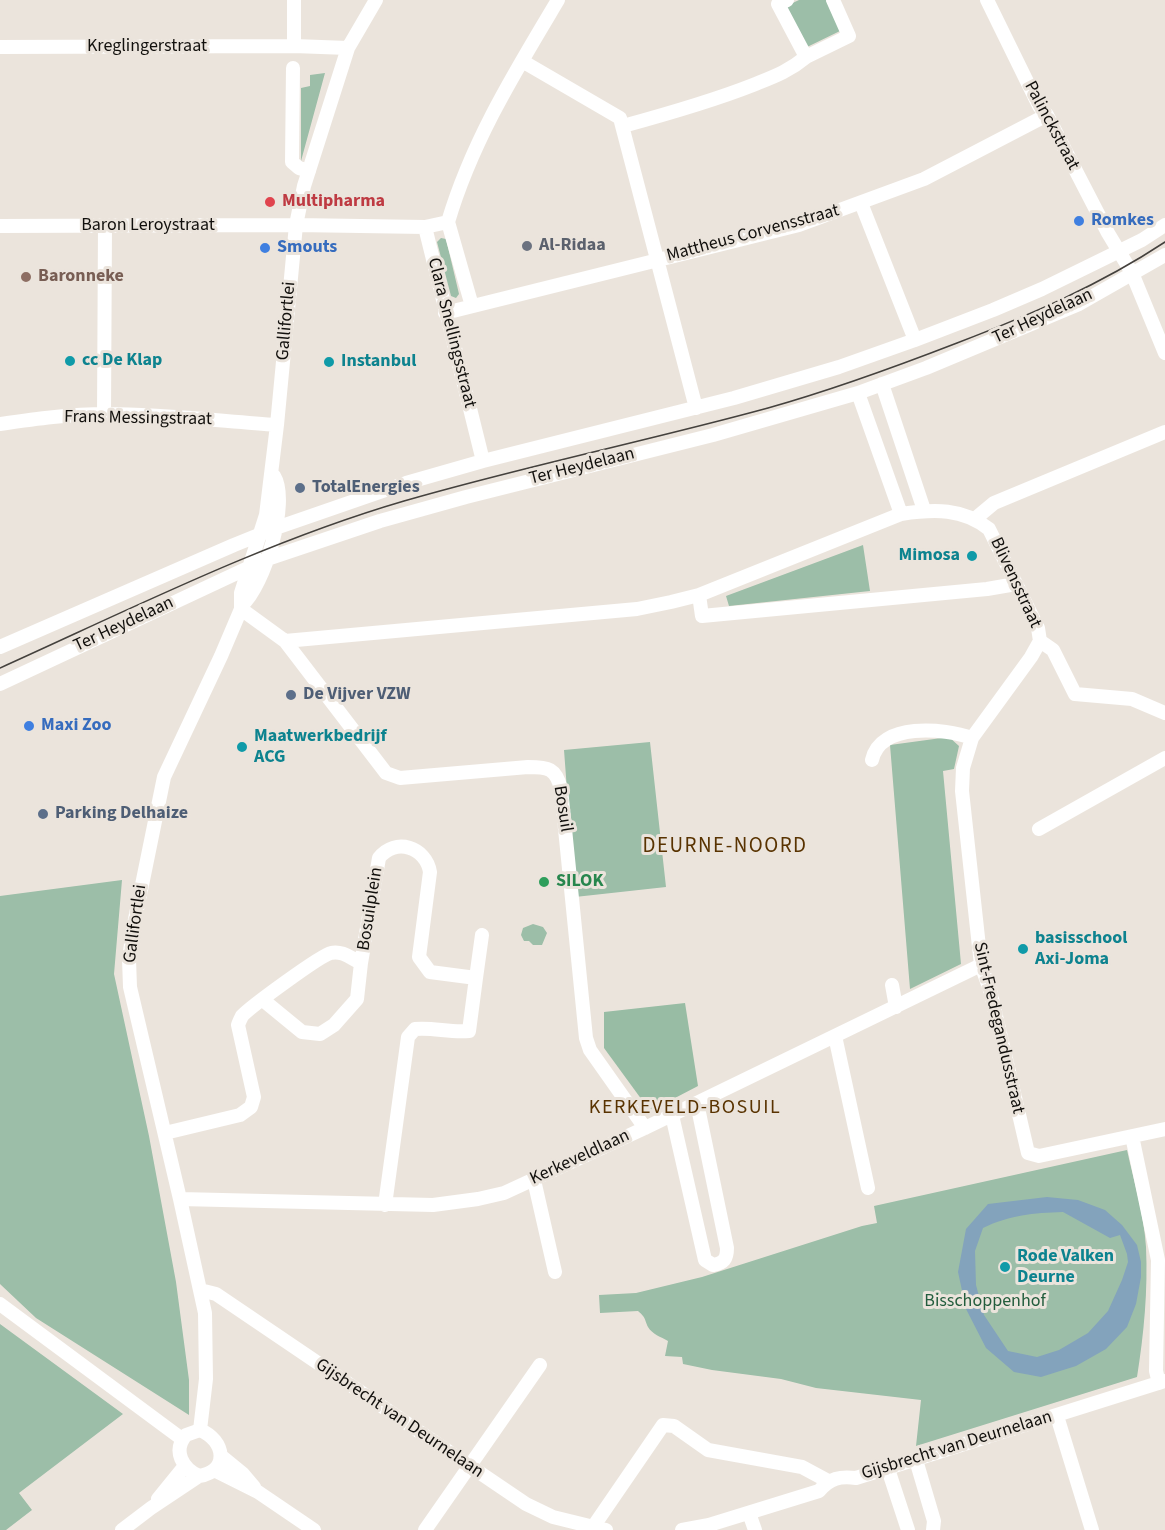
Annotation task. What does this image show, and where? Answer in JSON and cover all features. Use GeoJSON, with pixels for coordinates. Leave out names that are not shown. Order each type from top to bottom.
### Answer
{"type":"FeatureCollection","features":[{"type":"Feature","properties":{"kind":"street"},"geometry":{"type":"LineString","coordinates":[[294,0],[294,46],[348,48]]}},
{"type":"Feature","properties":{"kind":"street","name":"Gallifortlei"},"geometry":{"type":"LineString","coordinates":[[241,607],[241,593],[266,515],[296,225],[309,171],[348,48],[376,0]]}},
{"type":"Feature","properties":{"kind":"street"},"geometry":{"type":"LineString","coordinates":[[425,227],[448,222],[459,184],[487,124],[558,0]]}},
{"type":"Feature","properties":{"kind":"street"},"geometry":{"type":"LineString","coordinates":[[787,0],[778,4],[806,57]]}},
{"type":"Feature","properties":{"kind":"street"},"geometry":{"type":"LineString","coordinates":[[623,126],[681,111],[792,70],[806,57],[849,36],[833,0]]}},
{"type":"Feature","properties":{"kind":"street","name":"Palinckstraat"},"geometry":{"type":"LineString","coordinates":[[987,0],[1039,106],[1047,115],[1132,273],[1165,353]]}},
{"type":"Feature","properties":{"kind":"street","name":"Kreglingerstraat"},"geometry":{"type":"LineString","coordinates":[[0,47],[294,46]]}},
{"type":"Feature","properties":{"kind":"street"},"geometry":{"type":"LineString","coordinates":[[522,61],[620,117],[696,408]]}},
{"type":"Feature","properties":{"kind":"street"},"geometry":{"type":"LineString","coordinates":[[293,68],[292,162],[299,168],[309,171]]}},
{"type":"Feature","properties":{"kind":"street","name":"Mattheus Corvensstraat"},"geometry":{"type":"LineString","coordinates":[[445,313],[799,225],[924,179],[1047,115]]}},
{"type":"Feature","properties":{"kind":"street"},"geometry":{"type":"LineString","coordinates":[[861,203],[915,340]]}},
{"type":"Feature","properties":{"kind":"street","name":"Clara Snellingsstraat"},"geometry":{"type":"LineString","coordinates":[[448,222],[472,306]]}},
{"type":"Feature","properties":{"kind":"street","name":"Ter Heydelaan"},"geometry":{"type":"LineString","coordinates":[[0,647],[276,528],[406,483],[483,460],[696,408],[795,381],[915,340],[1003,306],[1119,252],[1165,225]]}},
{"type":"Feature","properties":{"kind":"street","name":"Baron Leroystraat"},"geometry":{"type":"LineString","coordinates":[[0,226],[425,227]]}},
{"type":"Feature","properties":{"kind":"street"},"geometry":{"type":"LineString","coordinates":[[104,414],[105,226]]}},
{"type":"Feature","properties":{"kind":"street","name":"Clara Snellingsstraat"},"geometry":{"type":"LineString","coordinates":[[425,227],[483,460]]}},
{"type":"Feature","properties":{"kind":"street","name":"Ter Heydelaan"},"geometry":{"type":"LineString","coordinates":[[0,684],[267,560],[380,521],[713,435],[858,393],[926,368],[1072,306],[1165,255]]}},
{"type":"Feature","properties":{"kind":"street"},"geometry":{"type":"LineString","coordinates":[[882,384],[924,510]]}},
{"type":"Feature","properties":{"kind":"street"},"geometry":{"type":"LineString","coordinates":[[858,393],[902,514]]}},
{"type":"Feature","properties":{"kind":"street","name":"Frans Messingstraat"},"geometry":{"type":"LineString","coordinates":[[0,424],[104,414],[277,425]]}},
{"type":"Feature","properties":{"kind":"street"},"geometry":{"type":"LineString","coordinates":[[285,641],[637,609],[699,595],[902,514],[924,510],[954,512],[976,518],[994,503],[1165,432]]}},
{"type":"Feature","properties":{"kind":"street","name":"Gallifortlei"},"geometry":{"type":"LineString","coordinates":[[200,1430],[206,1379],[205,1313],[130,987],[129,960],[133,929],[164,777],[221,657],[241,607],[250,597],[267,560],[276,528],[278,510],[277,481],[272,472]]}},
{"type":"Feature","properties":{"kind":"street","name":"Blivensstraat"},"geometry":{"type":"LineString","coordinates":[[976,518],[993,535],[1038,628],[1040,641],[1053,650],[1075,694],[1132,699],[1165,713]]}},
{"type":"Feature","properties":{"kind":"street"},"geometry":{"type":"LineString","coordinates":[[699,595],[702,616],[987,589],[1016,584]]}},
{"type":"Feature","properties":{"kind":"street","name":"Bosuil"},"geometry":{"type":"LineString","coordinates":[[241,607],[285,641],[386,773],[399,778],[545,767],[559,779],[586,1038],[590,1050],[645,1128]]}},
{"type":"Feature","properties":{"kind":"street","name":"Sint-Fredegandusstraat"},"geometry":{"type":"LineString","coordinates":[[1040,641],[1032,657],[972,738],[965,757],[962,791],[981,965],[990,990],[1028,1153],[1039,1156],[1165,1129]]}},
{"type":"Feature","properties":{"kind":"street"},"geometry":{"type":"LineString","coordinates":[[872,760],[874,749],[894,735],[939,731],[956,732],[972,738]]}},
{"type":"Feature","properties":{"kind":"street"},"geometry":{"type":"LineString","coordinates":[[1039,830],[1165,758]]}},
{"type":"Feature","properties":{"kind":"street","name":"Bosuilplein"},"geometry":{"type":"LineString","coordinates":[[263,999],[302,1032],[320,1034],[334,1025],[357,999],[379,858],[393,847],[402,846],[414,849],[426,859],[429,865],[419,957],[430,972],[476,978]]}},
{"type":"Feature","properties":{"kind":"street"},"geometry":{"type":"LineString","coordinates":[[385,1205],[408,1037],[415,1029],[468,1031],[483,935]]}},
{"type":"Feature","properties":{"kind":"street","name":"Bosuilplein"},"geometry":{"type":"LineString","coordinates":[[165,1133],[254,1112],[254,1097],[238,1024],[242,1017],[263,999],[329,953],[339,952],[362,963]]}},
{"type":"Feature","properties":{"kind":"street","name":"Kerkeveldlaan"},"geometry":{"type":"LineString","coordinates":[[180,1200],[433,1205],[504,1193],[645,1128],[981,965]]}},
{"type":"Feature","properties":{"kind":"street"},"geometry":{"type":"LineString","coordinates":[[892,985],[896,1007]]}},
{"type":"Feature","properties":{"kind":"street"},"geometry":{"type":"LineString","coordinates":[[835,1036],[868,1188]]}},
{"type":"Feature","properties":{"kind":"street"},"geometry":{"type":"LineString","coordinates":[[672,1115],[705,1260],[713,1265],[722,1263],[727,1257],[727,1248],[697,1103]]}},
{"type":"Feature","properties":{"kind":"street"},"geometry":{"type":"LineString","coordinates":[[1132,1136],[1156,1246],[1158,1268],[1156,1371],[1162,1382]]}},
{"type":"Feature","properties":{"kind":"street"},"geometry":{"type":"LineString","coordinates":[[534,1180],[555,1272]]}},
{"type":"Feature","properties":{"kind":"street","name":"Gijsbrecht van Deurnelaan"},"geometry":{"type":"LineString","coordinates":[[200,1290],[216,1294],[469,1468],[535,1509],[553,1517],[596,1529]]}},
{"type":"Feature","properties":{"kind":"street"},"geometry":{"type":"LineString","coordinates":[[0,1304],[6,1311],[182,1439]]}},
{"type":"Feature","properties":{"kind":"street"},"geometry":{"type":"LineString","coordinates":[[425,1530],[540,1365]]}},
{"type":"Feature","properties":{"kind":"street","name":"Gijsbrecht van Deurnelaan"},"geometry":{"type":"LineString","coordinates":[[682,1530],[709,1525],[819,1491],[828,1481],[842,1477],[856,1478],[888,1469],[1162,1382]]}},
{"type":"Feature","properties":{"kind":"street"},"geometry":{"type":"LineString","coordinates":[[1057,1416],[1092,1530]]}},
{"type":"Feature","properties":{"kind":"street"},"geometry":{"type":"LineString","coordinates":[[596,1529],[663,1425],[674,1426],[708,1450],[802,1467],[828,1481]]}},
{"type":"Feature","properties":{"kind":"street"},"geometry":{"type":"LineString","coordinates":[[122,1530],[199,1476],[216,1471],[221,1456],[219,1447],[211,1436],[200,1430],[191,1431],[182,1439],[180,1454],[184,1467],[199,1476]]}},
{"type":"Feature","properties":{"kind":"street"},"geometry":{"type":"LineString","coordinates":[[221,1456],[243,1474],[258,1492]]}},
{"type":"Feature","properties":{"kind":"street"},"geometry":{"type":"LineString","coordinates":[[916,1460],[934,1521],[933,1530]]}},
{"type":"Feature","properties":{"kind":"street"},"geometry":{"type":"LineString","coordinates":[[151,1508],[184,1467]]}},
{"type":"Feature","properties":{"kind":"street"},"geometry":{"type":"LineString","coordinates":[[888,1469],[908,1530]]}},
{"type":"Feature","properties":{"kind":"street"},"geometry":{"type":"LineString","coordinates":[[216,1471],[258,1492],[314,1530]]}},
{"type":"Feature","properties":{"kind":"street"},"geometry":{"type":"LineString","coordinates":[[749,1513],[755,1530]]}},
{"type":"Feature","properties":{"kind":"green space"},"geometry":{"type":"Polygon","coordinates":[[[799,0],[826,0],[840,31],[805,48],[784,7],[799,0]]]}},
{"type":"Feature","properties":{"kind":"green space"},"geometry":{"type":"Polygon","coordinates":[[[325,73],[301,161],[301,88],[310,86],[310,75],[325,73]]]}},
{"type":"Feature","properties":{"kind":"green space"},"geometry":{"type":"Polygon","coordinates":[[[441,238],[446,239],[459,294],[456,298],[451,296],[437,242],[441,238]]]}},
{"type":"Feature","properties":{"kind":"green space"},"geometry":{"type":"Polygon","coordinates":[[[863,545],[870,591],[729,606],[726,596],[863,545]]]}},
{"type":"Feature","properties":{"kind":"green space"},"geometry":{"type":"Polygon","coordinates":[[[949,737],[959,746],[954,769],[943,771],[961,964],[910,989],[890,745],[949,737]]]}},
{"type":"Feature","properties":{"kind":"green space"},"geometry":{"type":"Polygon","coordinates":[[[650,742],[666,887],[575,897],[564,750],[650,742]]]}},
{"type":"Feature","properties":{"kind":"green space"},"geometry":{"type":"Polygon","coordinates":[[[122,880],[114,974],[149,1136],[176,1282],[189,1380],[189,1415],[36,1318],[0,1284],[0,896],[122,880]]]}},
{"type":"Feature","properties":{"kind":"green space"},"geometry":{"type":"Polygon","coordinates":[[[533,924],[543,927],[547,933],[542,945],[533,945],[529,941],[524,941],[521,935],[523,928],[533,924]]]}},
{"type":"Feature","properties":{"kind":"green space"},"geometry":{"type":"Polygon","coordinates":[[[685,1003],[698,1086],[650,1111],[604,1048],[604,1012],[685,1003]]]}},
{"type":"Feature","properties":{"kind":"green space","name":"Bisschoppenhof"},"geometry":{"type":"Polygon","coordinates":[[[1127,1150],[1141,1210],[1146,1247],[1145,1312],[1137,1377],[916,1446],[921,1400],[816,1388],[781,1379],[683,1364],[682,1357],[665,1356],[668,1341],[652,1332],[638,1311],[600,1313],[599,1295],[636,1293],[702,1277],[877,1223],[874,1206],[1127,1150]]]}},
{"type":"Feature","properties":{"kind":"green space"},"geometry":{"type":"Polygon","coordinates":[[[0,1324],[123,1414],[19,1493],[32,1510],[6,1530],[0,1530],[0,1324]]]}},
{"type":"Feature","properties":{"kind":"water"},"geometry":{"type":"Polygon","coordinates":[[[1047,1197],[1078,1200],[1105,1210],[1122,1225],[1137,1245],[1141,1262],[1141,1277],[1136,1304],[1127,1327],[1106,1349],[1076,1366],[1041,1377],[1014,1372],[986,1348],[966,1309],[958,1272],[966,1229],[988,1204],[1047,1197]],[[1063,1212],[1022,1216],[983,1228],[975,1251],[976,1285],[984,1315],[1008,1351],[1037,1357],[1059,1350],[1088,1333],[1108,1311],[1128,1262],[1120,1235],[1110,1238],[1063,1212]]]}},
{"type":"Feature","properties":{"kind":"tram line"},"geometry":{"type":"LineString","coordinates":[[0,668],[199,577],[352,517],[449,488],[768,408],[887,369],[1038,310],[1115,272],[1165,242]]}},
{"type":"Feature","properties":{"kind":"place","name":"Multipharma"},"geometry":{"type":"Point","coordinates":[270,202]}},
{"type":"Feature","properties":{"kind":"place","name":"Romkes"},"geometry":{"type":"Point","coordinates":[1079,221]}},
{"type":"Feature","properties":{"kind":"place","name":"Al-Ridaa"},"geometry":{"type":"Point","coordinates":[527,246]}},
{"type":"Feature","properties":{"kind":"place","name":"Smouts"},"geometry":{"type":"Point","coordinates":[265,248]}},
{"type":"Feature","properties":{"kind":"place","name":"Baronneke"},"geometry":{"type":"Point","coordinates":[26,277]}},
{"type":"Feature","properties":{"kind":"place","name":"cc De Klap"},"geometry":{"type":"Point","coordinates":[70,361]}},
{"type":"Feature","properties":{"kind":"place","name":"Instanbul"},"geometry":{"type":"Point","coordinates":[329,362]}},
{"type":"Feature","properties":{"kind":"place","name":"TotalEnergies"},"geometry":{"type":"Point","coordinates":[300,488]}},
{"type":"Feature","properties":{"kind":"place","name":"Mimosa"},"geometry":{"type":"Point","coordinates":[972,556]}},
{"type":"Feature","properties":{"kind":"place","name":"De Vijver VZW"},"geometry":{"type":"Point","coordinates":[291,695]}},
{"type":"Feature","properties":{"kind":"place","name":"Maxi Zoo"},"geometry":{"type":"Point","coordinates":[29,726]}},
{"type":"Feature","properties":{"kind":"place","name":"Maatwerkbedrijf ACG"},"geometry":{"type":"Point","coordinates":[242,747]}},
{"type":"Feature","properties":{"kind":"place","name":"Parking Delhaize"},"geometry":{"type":"Point","coordinates":[43,814]}},
{"type":"Feature","properties":{"kind":"place","name":"SILOK"},"geometry":{"type":"Point","coordinates":[544,882]}},
{"type":"Feature","properties":{"kind":"place","name":"basisschool Axi-Joma"},"geometry":{"type":"Point","coordinates":[1023,949]}},
{"type":"Feature","properties":{"kind":"place","name":"Rode Valken Deurne"},"geometry":{"type":"Point","coordinates":[1005,1267]}},
{"type":"Feature","properties":{"kind":"district","name":"DEURNE-NOORD"},"geometry":{"type":"Point","coordinates":[725,847]}},
{"type":"Feature","properties":{"kind":"district","name":"KERKEVELD-BOSUIL"},"geometry":{"type":"Point","coordinates":[685,1109]}}]}
